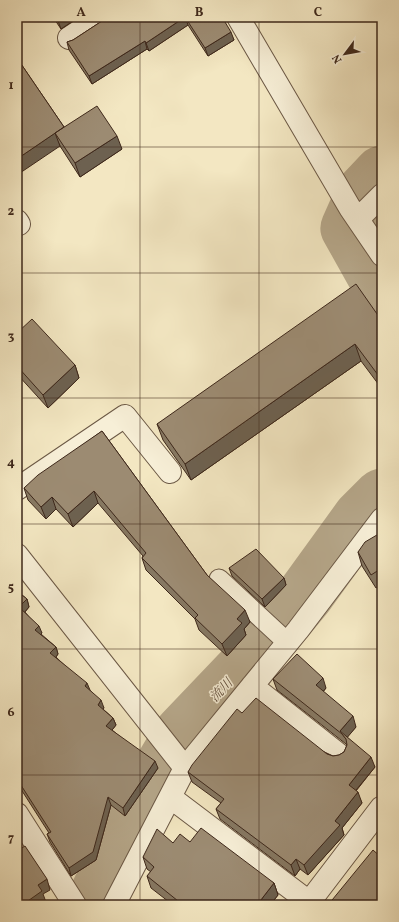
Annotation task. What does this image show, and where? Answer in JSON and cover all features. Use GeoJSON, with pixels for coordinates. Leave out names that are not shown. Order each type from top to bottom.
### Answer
{"type":"FeatureCollection","features":[{"type":"Feature","properties":{"kind":"street"},"geometry":{"type":"LineString","coordinates":[[69,38],[101,17]]}},
{"type":"Feature","properties":{"kind":"street"},"geometry":{"type":"LineString","coordinates":[[238,17],[354,213],[382,255]]}},
{"type":"Feature","properties":{"kind":"street"},"geometry":{"type":"LineString","coordinates":[[354,213],[382,195]]}},
{"type":"Feature","properties":{"kind":"street"},"geometry":{"type":"LineString","coordinates":[[17,489],[125,416],[170,472]]}},
{"type":"Feature","properties":{"kind":"street"},"geometry":{"type":"LineString","coordinates":[[114,905],[170,797],[175,757],[252,686],[288,642],[382,519]]}},
{"type":"Feature","properties":{"kind":"street"},"geometry":{"type":"LineString","coordinates":[[17,555],[175,757]]}},
{"type":"Feature","properties":{"kind":"street"},"geometry":{"type":"LineString","coordinates":[[252,686],[338,754]]}},
{"type":"Feature","properties":{"kind":"street"},"geometry":{"type":"LineString","coordinates":[[170,797],[308,904],[381,808]]}},
{"type":"Feature","properties":{"kind":"street"},"geometry":{"type":"LineString","coordinates":[[17,814],[74,904]]}},
{"type":"Feature","properties":{"kind":"lane"},"geometry":{"type":"LineString","coordinates":[[219,579],[288,642]]}},
{"type":"Feature","properties":{"kind":"building"},"geometry":{"type":"Polygon","coordinates":[[[56,17],[63,17],[58,21],[56,17]]]}},
{"type":"Feature","properties":{"kind":"building"},"geometry":{"type":"Polygon","coordinates":[[[107,17],[185,17],[146,43],[145,41],[89,76],[67,42],[73,40],[107,17]]]}},
{"type":"Feature","properties":{"kind":"building"},"geometry":{"type":"Polygon","coordinates":[[[185,17],[222,17],[231,32],[205,48],[185,17]]]}},
{"type":"Feature","properties":{"kind":"building"},"geometry":{"type":"Polygon","coordinates":[[[17,58],[64,127],[17,159],[17,58]]]}},
{"type":"Feature","properties":{"kind":"building"},"geometry":{"type":"Polygon","coordinates":[[[97,106],[117,136],[75,163],[55,133],[97,106]]]}},
{"type":"Feature","properties":{"kind":"building"},"geometry":{"type":"Polygon","coordinates":[[[356,284],[382,321],[382,378],[381,379],[355,344],[185,464],[157,424],[356,284]]]}},
{"type":"Feature","properties":{"kind":"building"},"geometry":{"type":"Polygon","coordinates":[[[32,319],[75,365],[43,395],[17,366],[17,333],[32,319]]]}},
{"type":"Feature","properties":{"kind":"building"},"geometry":{"type":"Polygon","coordinates":[[[102,431],[207,575],[245,610],[237,619],[242,623],[222,644],[195,618],[198,615],[142,558],[146,553],[94,491],[68,514],[52,497],[41,507],[24,488],[38,475],[102,431]]]}},
{"type":"Feature","properties":{"kind":"building"},"geometry":{"type":"Polygon","coordinates":[[[382,532],[382,568],[371,575],[358,552],[365,542],[382,532]]]}},
{"type":"Feature","properties":{"kind":"building"},"geometry":{"type":"Polygon","coordinates":[[[256,549],[284,578],[262,599],[229,568],[256,549]]]}},
{"type":"Feature","properties":{"kind":"building"},"geometry":{"type":"Polygon","coordinates":[[[17,591],[27,599],[19,607],[39,626],[35,630],[56,647],[50,653],[87,683],[85,686],[101,700],[98,705],[113,718],[106,726],[155,761],[123,808],[108,797],[93,852],[69,868],[47,834],[51,832],[17,779],[17,591]]]}},
{"type":"Feature","properties":{"kind":"building"},"geometry":{"type":"Polygon","coordinates":[[[297,654],[323,678],[316,685],[353,716],[340,731],[371,757],[349,785],[358,792],[335,821],[340,825],[304,865],[296,859],[291,865],[216,809],[224,799],[188,772],[237,709],[242,713],[256,698],[327,754],[333,756],[344,752],[347,745],[346,739],[342,734],[273,679],[297,654]]]}},
{"type":"Feature","properties":{"kind":"building"},"geometry":{"type":"Polygon","coordinates":[[[201,828],[274,883],[257,905],[183,905],[147,876],[154,867],[143,857],[157,829],[173,843],[180,834],[190,842],[201,828]]]}},
{"type":"Feature","properties":{"kind":"building"},"geometry":{"type":"Polygon","coordinates":[[[25,846],[47,879],[38,885],[42,891],[25,903],[26,905],[17,905],[17,851],[25,846]]]}},
{"type":"Feature","properties":{"kind":"building"},"geometry":{"type":"Polygon","coordinates":[[[373,850],[382,858],[382,896],[375,905],[328,905],[373,850]]]}},
{"type":"Feature","properties":{"kind":"waterway","name":"流川"},"geometry":{"type":"LineString","coordinates":[[382,174],[365,192],[349,228],[382,287]]}},
{"type":"Feature","properties":{"kind":"waterway","name":"流川"},"geometry":{"type":"LineString","coordinates":[[93,905],[138,809],[183,733],[245,668],[306,594],[361,518],[382,497]]}}]}
